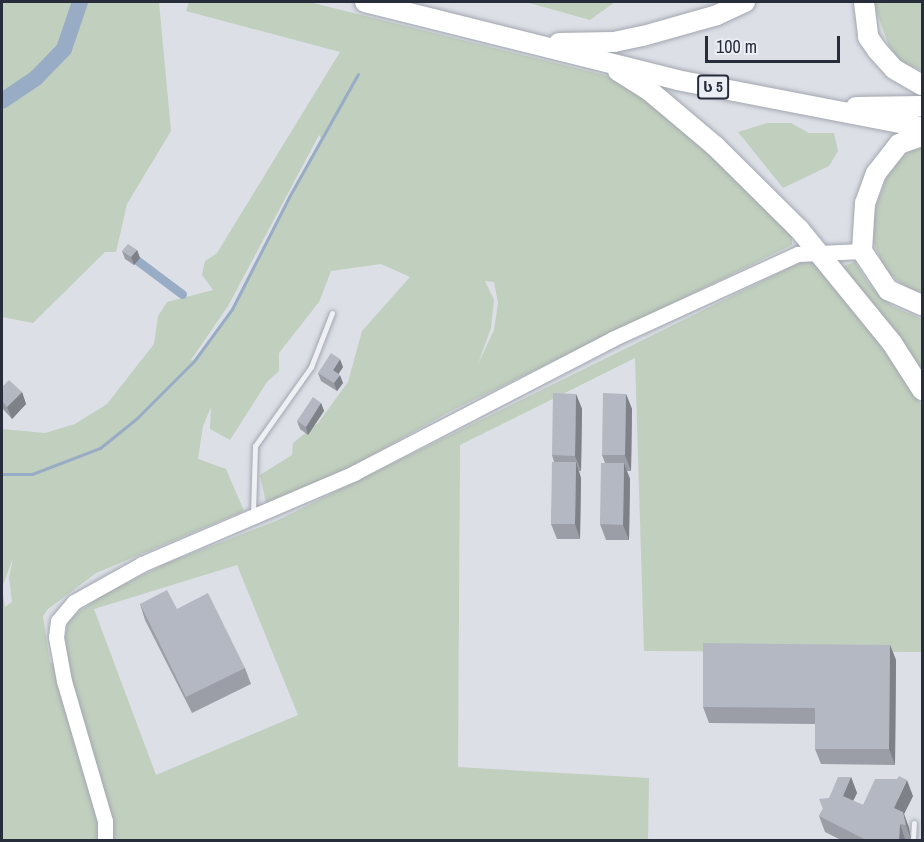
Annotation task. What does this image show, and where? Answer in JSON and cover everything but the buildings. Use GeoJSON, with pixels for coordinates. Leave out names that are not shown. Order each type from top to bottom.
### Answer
{"type":"FeatureCollection","features":[{"type":"Feature","properties":{"kind":"highway","name":"ს 5"},"geometry":{"type":"LineString","coordinates":[[365,2],[605,63],[922,127]]}},
{"type":"Feature","properties":{"kind":"highway"},"geometry":{"type":"LineString","coordinates":[[526,42],[614,42],[682,27],[745,2]]}},
{"type":"Feature","properties":{"kind":"highway"},"geometry":{"type":"LineString","coordinates":[[864,2],[868,37],[877,50],[894,69],[922,85]]}},
{"type":"Feature","properties":{"kind":"highway"},"geometry":{"type":"LineString","coordinates":[[605,63],[651,92],[715,146],[799,229],[892,343],[922,390]]}},
{"type":"Feature","properties":{"kind":"highway","name":"ს 5"},"geometry":{"type":"LineString","coordinates":[[821,108],[922,106]]}},
{"type":"Feature","properties":{"kind":"highway"},"geometry":{"type":"LineString","coordinates":[[922,136],[899,144],[876,173],[865,202],[862,251],[888,290],[922,305]]}},
{"type":"Feature","properties":{"kind":"street"},"geometry":{"type":"LineString","coordinates":[[798,254],[802,241],[799,229]]}},
{"type":"Feature","properties":{"kind":"street"},"geometry":{"type":"LineString","coordinates":[[105,840],[105,821],[59,664],[58,621],[64,610],[100,585],[354,473],[612,339],[798,254],[818,250],[862,251]]}},
{"type":"Feature","properties":{"kind":"lane"},"geometry":{"type":"LineString","coordinates":[[254,516],[255,446],[311,367],[332,313]]}},
{"type":"Feature","properties":{"kind":"lane"},"geometry":{"type":"LineString","coordinates":[[913,840],[914,823]]}},
{"type":"Feature","properties":{"kind":"green space"},"geometry":{"type":"Polygon","coordinates":[[[2,2],[88,2],[86,5],[90,2],[159,2],[171,131],[127,204],[116,252],[105,252],[33,323],[2,317],[2,2]]]}},
{"type":"Feature","properties":{"kind":"green space"},"geometry":{"type":"Polygon","coordinates":[[[189,2],[309,2],[604,75],[631,87],[668,117],[792,231],[792,245],[449,412],[347,469],[266,503],[260,475],[292,455],[293,443],[318,423],[348,382],[362,331],[410,277],[381,264],[331,271],[319,302],[279,353],[279,371],[267,382],[230,440],[210,429],[211,407],[203,426],[198,459],[226,469],[244,511],[96,573],[48,609],[43,616],[50,663],[59,664],[69,619],[101,596],[167,563],[276,521],[805,260],[817,260],[886,350],[922,406],[922,652],[644,651],[635,358],[460,445],[458,767],[649,778],[648,840],[2,840],[2,588],[2,429],[45,433],[75,424],[107,404],[154,344],[158,316],[167,302],[213,290],[202,275],[205,261],[217,253],[340,52],[186,11],[189,2]],[[319,135],[228,306],[191,360],[195,361],[232,309],[321,138],[319,135]],[[485,281],[494,300],[491,328],[478,364],[494,330],[498,303],[494,282],[485,281]],[[13,558],[2,588],[5,607],[12,602],[9,578],[13,558]],[[237,565],[94,609],[156,775],[298,715],[237,565]]]}},
{"type":"Feature","properties":{"kind":"green space"},"geometry":{"type":"Polygon","coordinates":[[[526,2],[615,2],[590,20],[526,2]]]}},
{"type":"Feature","properties":{"kind":"green space"},"geometry":{"type":"Polygon","coordinates":[[[873,2],[922,2],[922,70],[902,63],[889,46],[873,2]]]}},
{"type":"Feature","properties":{"kind":"green space"},"geometry":{"type":"Polygon","coordinates":[[[767,123],[791,123],[809,133],[834,133],[838,151],[829,166],[783,188],[738,132],[767,123]]]}},
{"type":"Feature","properties":{"kind":"green space"},"geometry":{"type":"Polygon","coordinates":[[[922,144],[922,292],[908,289],[886,271],[873,242],[873,215],[889,170],[911,150],[922,144]]]}},
{"type":"Feature","properties":{"kind":"green space"},"geometry":{"type":"Polygon","coordinates":[[[855,262],[869,284],[892,306],[922,319],[922,382],[840,267],[855,262]]]}},
{"type":"Feature","properties":{"kind":"waterway"},"geometry":{"type":"LineString","coordinates":[[2,101],[36,78],[64,49],[80,2]]}},
{"type":"Feature","properties":{"kind":"waterway"},"geometry":{"type":"LineString","coordinates":[[2,474],[32,474],[100,448],[137,418],[194,361],[232,309],[289,197],[358,74]]}},
{"type":"Feature","properties":{"kind":"waterway"},"geometry":{"type":"LineString","coordinates":[[138,261],[182,294]]}}]}
